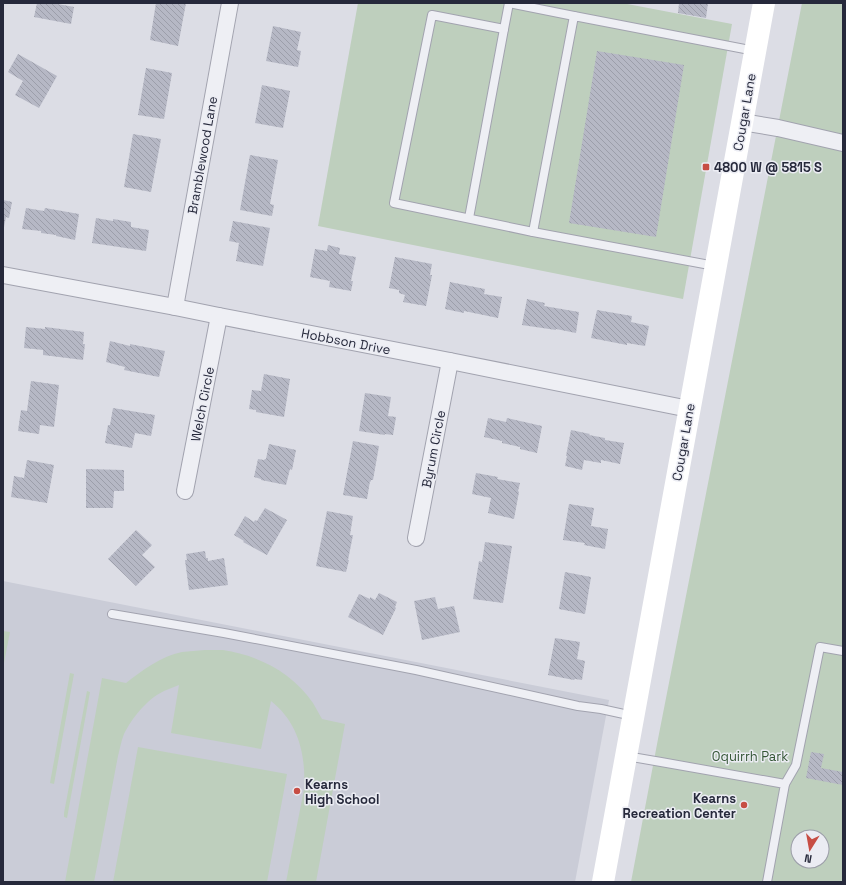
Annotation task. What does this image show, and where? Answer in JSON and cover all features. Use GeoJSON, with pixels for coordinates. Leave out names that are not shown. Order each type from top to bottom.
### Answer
{"type":"FeatureCollection","features":[{"type":"Feature","properties":{"kind":"main road","name":"Cougar Lane"},"geometry":{"type":"LineString","coordinates":[[602,882],[764,3]]}},
{"type":"Feature","properties":{"kind":"street","name":"Bramblewood Lane"},"geometry":{"type":"LineString","coordinates":[[175,307],[230,3]]}},
{"type":"Feature","properties":{"kind":"street"},"geometry":{"type":"LineString","coordinates":[[742,122],[778,128],[843,143]]}},
{"type":"Feature","properties":{"kind":"street","name":"Hobbson Drive"},"geometry":{"type":"LineString","coordinates":[[3,275],[175,307],[689,409]]}},
{"type":"Feature","properties":{"kind":"street","name":"Welch Circle"},"geometry":{"type":"LineString","coordinates":[[185,491],[219,316]]}},
{"type":"Feature","properties":{"kind":"street","name":"Byrum Circle"},"geometry":{"type":"LineString","coordinates":[[416,538],[450,361]]}},
{"type":"Feature","properties":{"kind":"lane"},"geometry":{"type":"LineString","coordinates":[[468,218],[509,3],[755,51]]}},
{"type":"Feature","properties":{"kind":"lane"},"geometry":{"type":"LineString","coordinates":[[504,29],[432,15],[394,203],[533,232],[716,266]]}},
{"type":"Feature","properties":{"kind":"lane"},"geometry":{"type":"LineString","coordinates":[[533,232],[574,16]]}},
{"type":"Feature","properties":{"kind":"lane"},"geometry":{"type":"LineString","coordinates":[[112,614],[224,633],[386,664],[578,706],[633,716]]}},
{"type":"Feature","properties":{"kind":"lane"},"geometry":{"type":"LineString","coordinates":[[767,882],[785,784],[796,765],[820,647],[843,651]]}},
{"type":"Feature","properties":{"kind":"lane"},"geometry":{"type":"LineString","coordinates":[[626,756],[785,784]]}},
{"type":"Feature","properties":{"kind":"shaded area","name":"Kearns High School"},"geometry":{"type":"Polygon","coordinates":[[[3,581],[609,700],[575,882],[3,882],[3,581]]]}},
{"type":"Feature","properties":{"kind":"green space"},"geometry":{"type":"Polygon","coordinates":[[[358,3],[622,3],[732,24],[683,299],[318,226],[358,3]]]}},
{"type":"Feature","properties":{"kind":"green space","name":"Oquirrh Park"},"geometry":{"type":"Polygon","coordinates":[[[802,3],[843,3],[843,882],[631,882],[802,3]]]}},
{"type":"Feature","properties":{"kind":"green space"},"geometry":{"type":"Polygon","coordinates":[[[3,631],[10,632],[3,668],[3,631]]]}},
{"type":"Feature","properties":{"kind":"green space"},"geometry":{"type":"Polygon","coordinates":[[[205,650],[236,652],[274,667],[285,674],[305,692],[322,719],[345,724],[316,882],[286,882],[304,789],[304,764],[302,752],[299,741],[288,719],[271,701],[261,749],[171,733],[179,685],[158,694],[146,704],[136,715],[124,734],[118,756],[94,882],[65,882],[102,678],[126,683],[160,660],[174,654],[205,650]]]}},
{"type":"Feature","properties":{"kind":"green space"},"geometry":{"type":"Polygon","coordinates":[[[70,673],[74,674],[54,784],[50,783],[70,673]]]}},
{"type":"Feature","properties":{"kind":"green space"},"geometry":{"type":"Polygon","coordinates":[[[87,691],[90,692],[67,818],[64,817],[64,813],[87,691]]]}},
{"type":"Feature","properties":{"kind":"green space"},"geometry":{"type":"Polygon","coordinates":[[[138,747],[287,774],[267,882],[113,882],[138,747]]]}},
{"type":"Feature","properties":{"kind":"building"},"geometry":{"type":"Polygon","coordinates":[[[37,3],[52,3],[74,7],[71,24],[34,17],[37,3]]]}},
{"type":"Feature","properties":{"kind":"building"},"geometry":{"type":"Polygon","coordinates":[[[156,3],[186,3],[178,46],[150,40],[156,3]]]}},
{"type":"Feature","properties":{"kind":"building"},"geometry":{"type":"Polygon","coordinates":[[[679,3],[708,3],[706,18],[678,13],[679,3]]]}},
{"type":"Feature","properties":{"kind":"building"},"geometry":{"type":"Polygon","coordinates":[[[273,26],[301,32],[297,50],[301,51],[298,67],[266,61],[273,26]]]}},
{"type":"Feature","properties":{"kind":"building"},"geometry":{"type":"Polygon","coordinates":[[[597,51],[684,65],[656,237],[569,223],[597,51]]]}},
{"type":"Feature","properties":{"kind":"building"},"geometry":{"type":"Polygon","coordinates":[[[18,54],[57,76],[39,108],[15,95],[23,81],[8,72],[18,54]]]}},
{"type":"Feature","properties":{"kind":"building"},"geometry":{"type":"Polygon","coordinates":[[[146,68],[172,73],[164,119],[138,115],[146,68]]]}},
{"type":"Feature","properties":{"kind":"building"},"geometry":{"type":"Polygon","coordinates":[[[262,85],[290,91],[283,128],[255,123],[262,85]]]}},
{"type":"Feature","properties":{"kind":"building"},"geometry":{"type":"Polygon","coordinates":[[[133,134],[161,139],[151,192],[124,187],[133,134]]]}},
{"type":"Feature","properties":{"kind":"building"},"geometry":{"type":"Polygon","coordinates":[[[250,155],[278,160],[270,204],[274,205],[272,216],[240,210],[250,155]]]}},
{"type":"Feature","properties":{"kind":"building"},"geometry":{"type":"Polygon","coordinates":[[[3,200],[12,202],[9,218],[6,217],[4,227],[3,227],[3,200]]]}},
{"type":"Feature","properties":{"kind":"building"},"geometry":{"type":"Polygon","coordinates":[[[26,208],[44,211],[45,208],[79,214],[75,240],[41,233],[41,231],[22,229],[26,208]]]}},
{"type":"Feature","properties":{"kind":"building"},"geometry":{"type":"Polygon","coordinates":[[[96,218],[131,222],[131,227],[149,230],[146,251],[92,243],[96,218]]]}},
{"type":"Feature","properties":{"kind":"building"},"geometry":{"type":"Polygon","coordinates":[[[233,221],[270,228],[263,266],[236,261],[239,243],[229,241],[233,221]]]}},
{"type":"Feature","properties":{"kind":"building"},"geometry":{"type":"Polygon","coordinates":[[[328,245],[340,248],[339,254],[356,257],[351,281],[353,281],[351,291],[329,287],[330,281],[310,277],[315,249],[327,251],[328,245]]]}},
{"type":"Feature","properties":{"kind":"building"},"geometry":{"type":"Polygon","coordinates":[[[395,257],[432,264],[430,275],[432,275],[426,306],[403,302],[405,295],[399,293],[399,290],[389,288],[395,257]]]}},
{"type":"Feature","properties":{"kind":"building"},"geometry":{"type":"Polygon","coordinates":[[[450,282],[485,289],[484,294],[502,297],[498,318],[464,311],[464,313],[445,309],[450,282]]]}},
{"type":"Feature","properties":{"kind":"building"},"geometry":{"type":"Polygon","coordinates":[[[527,299],[545,303],[544,306],[579,312],[576,333],[522,325],[527,299]]]}},
{"type":"Feature","properties":{"kind":"building"},"geometry":{"type":"Polygon","coordinates":[[[597,310],[632,316],[631,322],[649,326],[645,346],[627,343],[627,345],[591,338],[597,310]]]}},
{"type":"Feature","properties":{"kind":"building"},"geometry":{"type":"Polygon","coordinates":[[[26,327],[45,329],[45,327],[84,332],[83,344],[85,344],[83,360],[43,355],[43,350],[24,348],[26,327]]]}},
{"type":"Feature","properties":{"kind":"building"},"geometry":{"type":"Polygon","coordinates":[[[110,341],[130,346],[130,344],[165,351],[159,377],[124,370],[125,367],[106,362],[110,341]]]}},
{"type":"Feature","properties":{"kind":"building"},"geometry":{"type":"Polygon","coordinates":[[[264,374],[290,379],[284,417],[256,412],[256,410],[249,409],[252,390],[261,391],[264,374]]]}},
{"type":"Feature","properties":{"kind":"building"},"geometry":{"type":"Polygon","coordinates":[[[31,381],[59,385],[54,427],[40,425],[39,434],[18,431],[21,410],[27,411],[31,381]]]}},
{"type":"Feature","properties":{"kind":"building"},"geometry":{"type":"Polygon","coordinates":[[[365,393],[391,397],[388,416],[396,417],[393,435],[359,431],[365,393]]]}},
{"type":"Feature","properties":{"kind":"building"},"geometry":{"type":"Polygon","coordinates":[[[113,408],[155,415],[151,436],[135,433],[132,448],[105,443],[113,408]]]}},
{"type":"Feature","properties":{"kind":"building"},"geometry":{"type":"Polygon","coordinates":[[[488,418],[506,422],[507,418],[542,426],[537,453],[502,443],[502,441],[484,437],[488,418]]]}},
{"type":"Feature","properties":{"kind":"building"},"geometry":{"type":"Polygon","coordinates":[[[571,430],[605,438],[605,440],[624,443],[620,464],[601,460],[601,463],[584,460],[582,470],[565,466],[571,430]]]}},
{"type":"Feature","properties":{"kind":"building"},"geometry":{"type":"Polygon","coordinates":[[[353,441],[379,446],[373,480],[371,480],[371,482],[370,481],[367,499],[343,495],[353,441]]]}},
{"type":"Feature","properties":{"kind":"building"},"geometry":{"type":"Polygon","coordinates":[[[269,444],[296,450],[292,470],[290,469],[286,485],[261,480],[254,477],[258,459],[266,459],[269,444]]]}},
{"type":"Feature","properties":{"kind":"building"},"geometry":{"type":"Polygon","coordinates":[[[27,460],[54,465],[47,503],[11,497],[14,476],[24,478],[27,460]]]}},
{"type":"Feature","properties":{"kind":"building"},"geometry":{"type":"Polygon","coordinates":[[[86,469],[124,470],[124,491],[114,491],[113,508],[86,508],[86,469]]]}},
{"type":"Feature","properties":{"kind":"building"},"geometry":{"type":"Polygon","coordinates":[[[476,473],[520,483],[514,519],[488,513],[491,498],[472,494],[476,473]]]}},
{"type":"Feature","properties":{"kind":"building"},"geometry":{"type":"Polygon","coordinates":[[[569,504],[594,508],[591,526],[608,529],[605,549],[584,545],[585,543],[563,540],[569,504]]]}},
{"type":"Feature","properties":{"kind":"building"},"geometry":{"type":"Polygon","coordinates":[[[265,508],[287,520],[267,555],[243,542],[244,541],[234,535],[245,516],[254,522],[255,520],[257,521],[265,508]]]}},
{"type":"Feature","properties":{"kind":"building"},"geometry":{"type":"Polygon","coordinates":[[[327,511],[353,516],[350,535],[353,535],[346,572],[316,566],[327,511]]]}},
{"type":"Feature","properties":{"kind":"building"},"geometry":{"type":"Polygon","coordinates":[[[136,530],[152,545],[142,555],[155,567],[136,586],[108,559],[136,530]]]}},
{"type":"Feature","properties":{"kind":"building"},"geometry":{"type":"Polygon","coordinates":[[[485,542],[512,546],[503,603],[473,599],[479,561],[482,562],[485,542]]]}},
{"type":"Feature","properties":{"kind":"building"},"geometry":{"type":"Polygon","coordinates":[[[205,551],[208,561],[224,558],[228,585],[189,590],[185,560],[187,560],[186,554],[205,551]]]}},
{"type":"Feature","properties":{"kind":"building"},"geometry":{"type":"Polygon","coordinates":[[[565,572],[591,577],[585,614],[559,609],[565,572]]]}},
{"type":"Feature","properties":{"kind":"building"},"geometry":{"type":"Polygon","coordinates":[[[379,593],[397,602],[396,608],[383,635],[348,617],[359,594],[375,600],[379,593]]]}},
{"type":"Feature","properties":{"kind":"building"},"geometry":{"type":"Polygon","coordinates":[[[435,597],[438,609],[454,606],[460,632],[422,640],[414,601],[435,597]]]}},
{"type":"Feature","properties":{"kind":"building"},"geometry":{"type":"Polygon","coordinates":[[[555,638],[580,642],[577,659],[585,661],[582,680],[548,675],[555,638]]]}},
{"type":"Feature","properties":{"kind":"building"},"geometry":{"type":"Polygon","coordinates":[[[811,752],[824,754],[821,768],[843,772],[843,785],[806,778],[811,752]]]}},
{"type":"Feature","properties":{"kind":"place","name":"4800 W @ 5815 S"},"geometry":{"type":"Point","coordinates":[706,167]}},
{"type":"Feature","properties":{"kind":"place","name":"Kearns High School"},"geometry":{"type":"Point","coordinates":[297,791]}},
{"type":"Feature","properties":{"kind":"place","name":"Kearns Recreation Center"},"geometry":{"type":"Point","coordinates":[744,805]}}]}
